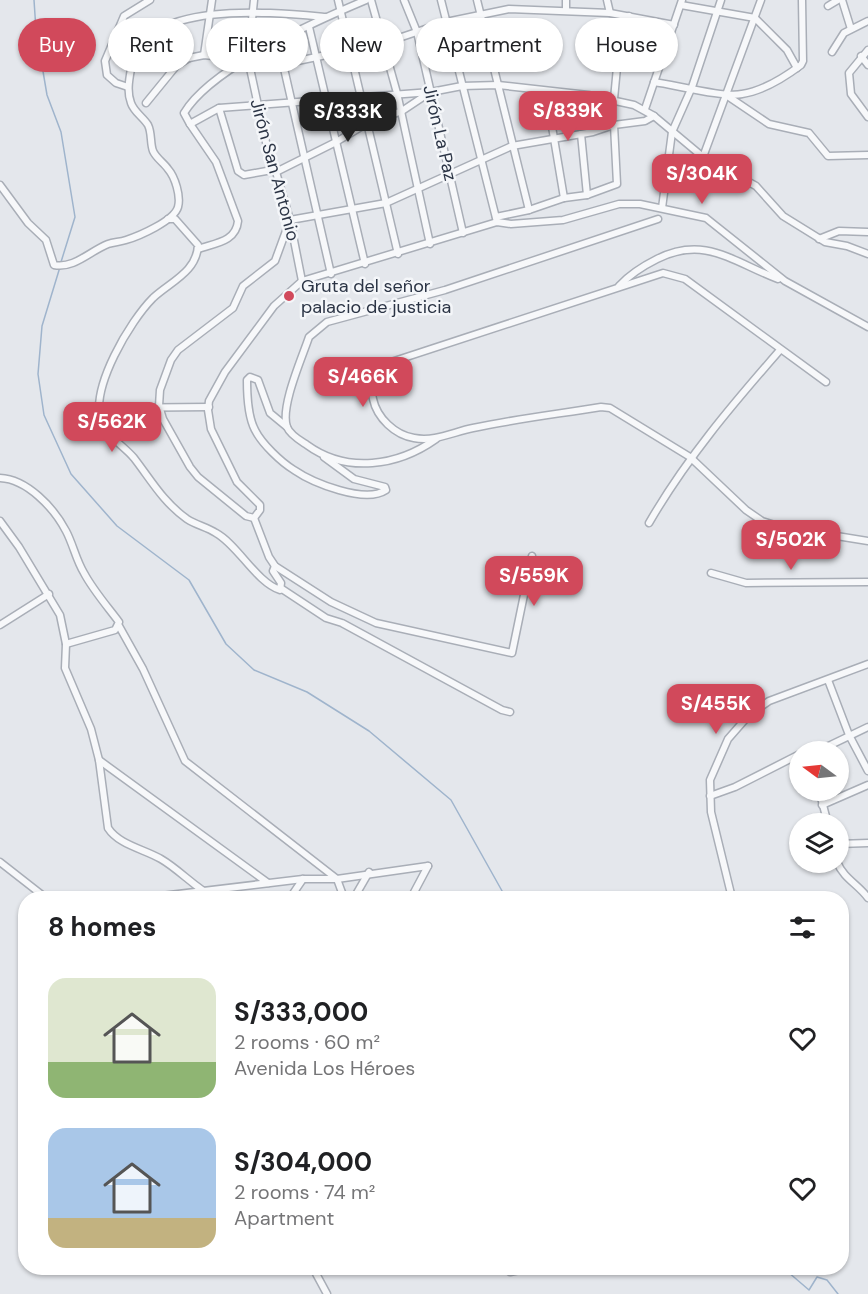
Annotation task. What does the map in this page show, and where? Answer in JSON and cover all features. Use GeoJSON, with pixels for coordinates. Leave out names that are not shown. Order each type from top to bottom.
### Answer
{"type":"FeatureCollection","features":[{"type":"Feature","properties":{"kind":"street"},"geometry":{"type":"LineString","coordinates":[[128,87],[116,83],[107,75],[105,61],[124,16],[150,0]]}},
{"type":"Feature","properties":{"kind":"street"},"geometry":{"type":"LineString","coordinates":[[194,57],[204,56],[213,0]]}},
{"type":"Feature","properties":{"kind":"street","name":"Jirón San Antonio"},"geometry":{"type":"LineString","coordinates":[[252,18],[254,0]]}},
{"type":"Feature","properties":{"kind":"street"},"geometry":{"type":"LineString","coordinates":[[338,0],[343,18]]}},
{"type":"Feature","properties":{"kind":"street"},"geometry":{"type":"LineString","coordinates":[[365,264],[309,27],[325,17],[366,0]]}},
{"type":"Feature","properties":{"kind":"street"},"geometry":{"type":"LineString","coordinates":[[371,0],[376,18]]}},
{"type":"Feature","properties":{"kind":"street","name":"Jirón La Paz"},"geometry":{"type":"LineString","coordinates":[[404,0],[416,30]]}},
{"type":"Feature","properties":{"kind":"street"},"geometry":{"type":"LineString","coordinates":[[441,0],[445,18]]}},
{"type":"Feature","properties":{"kind":"street"},"geometry":{"type":"LineString","coordinates":[[477,0],[529,210]]}},
{"type":"Feature","properties":{"kind":"street"},"geometry":{"type":"LineString","coordinates":[[566,0],[566,10]]}},
{"type":"Feature","properties":{"kind":"street"},"geometry":{"type":"LineString","coordinates":[[607,0],[610,13]]}},
{"type":"Feature","properties":{"kind":"street"},"geometry":{"type":"LineString","coordinates":[[662,208],[672,132],[692,87],[721,0]]}},
{"type":"Feature","properties":{"kind":"street"},"geometry":{"type":"LineString","coordinates":[[703,157],[760,0]]}},
{"type":"Feature","properties":{"kind":"street"},"geometry":{"type":"LineString","coordinates":[[654,82],[692,87],[726,95],[742,94],[797,69],[803,61],[802,0]]}},
{"type":"Feature","properties":{"kind":"street"},"geometry":{"type":"LineString","coordinates":[[828,6],[838,0]]}},
{"type":"Feature","properties":{"kind":"street"},"geometry":{"type":"LineString","coordinates":[[842,0],[851,29]]}},
{"type":"Feature","properties":{"kind":"street"},"geometry":{"type":"LineString","coordinates":[[676,18],[681,2],[755,18],[781,42],[797,69]]}},
{"type":"Feature","properties":{"kind":"street"},"geometry":{"type":"LineString","coordinates":[[469,18],[509,9],[610,13],[639,18]]}},
{"type":"Feature","properties":{"kind":"street"},"geometry":{"type":"LineString","coordinates":[[168,18],[187,11],[211,10],[253,10],[325,17]]}},
{"type":"Feature","properties":{"kind":"street"},"geometry":{"type":"LineString","coordinates":[[614,99],[618,57],[629,16]]}},
{"type":"Feature","properties":{"kind":"street"},"geometry":{"type":"LineString","coordinates":[[832,52],[844,33],[868,21]]}},
{"type":"Feature","properties":{"kind":"street"},"geometry":{"type":"LineString","coordinates":[[868,50],[849,73],[851,94],[868,117]]}},
{"type":"Feature","properties":{"kind":"street"},"geometry":{"type":"LineString","coordinates":[[308,58],[320,55]]}},
{"type":"Feature","properties":{"kind":"street"},"geometry":{"type":"LineString","coordinates":[[861,56],[868,65]]}},
{"type":"Feature","properties":{"kind":"street"},"geometry":{"type":"LineString","coordinates":[[0,185],[28,223],[46,240],[58,266],[108,244],[134,238],[175,214],[179,202],[173,178],[154,153],[148,125],[131,104],[128,87],[131,72]]}},
{"type":"Feature","properties":{"kind":"street"},"geometry":{"type":"LineString","coordinates":[[146,103],[171,72]]}},
{"type":"Feature","properties":{"kind":"street"},"geometry":{"type":"LineString","coordinates":[[198,249],[231,238],[237,231],[238,221],[216,162],[184,113],[189,104],[225,72]]}},
{"type":"Feature","properties":{"kind":"street","name":"Jirón San Antonio"},"geometry":{"type":"LineString","coordinates":[[250,72],[274,171],[290,220],[302,281]]}},
{"type":"Feature","properties":{"kind":"street"},"geometry":{"type":"LineString","coordinates":[[284,72],[331,274]]}},
{"type":"Feature","properties":{"kind":"street"},"geometry":{"type":"LineString","coordinates":[[356,72],[398,254]]}},
{"type":"Feature","properties":{"kind":"street"},"geometry":{"type":"LineString","coordinates":[[392,72],[430,244]]}},
{"type":"Feature","properties":{"kind":"street","name":"Jirón La Paz"},"geometry":{"type":"LineString","coordinates":[[426,72],[463,233]]}},
{"type":"Feature","properties":{"kind":"street"},"geometry":{"type":"LineString","coordinates":[[458,72],[496,220]]}},
{"type":"Feature","properties":{"kind":"street"},"geometry":{"type":"LineString","coordinates":[[645,109],[658,72]]}},
{"type":"Feature","properties":{"kind":"street"},"geometry":{"type":"LineString","coordinates":[[190,124],[219,108],[361,95],[431,92],[462,86],[498,85],[614,99],[645,109],[703,157],[756,186],[783,216],[819,239],[868,254]]}},
{"type":"Feature","properties":{"kind":"street"},"geometry":{"type":"LineString","coordinates":[[546,91],[564,198]]}},
{"type":"Feature","properties":{"kind":"street"},"geometry":{"type":"LineString","coordinates":[[219,108],[238,171],[244,175],[274,171],[305,158],[366,124],[402,111],[431,92]]}},
{"type":"Feature","properties":{"kind":"street"},"geometry":{"type":"LineString","coordinates":[[726,95],[769,124],[808,134],[828,156],[868,155]]}},
{"type":"Feature","properties":{"kind":"street"},"geometry":{"type":"LineString","coordinates":[[254,518],[246,516],[198,477],[163,419],[159,406],[160,390],[178,350],[233,308],[243,286],[275,261],[290,220],[386,203],[417,191],[512,146],[581,134],[614,124],[645,121],[654,116]]}},
{"type":"Feature","properties":{"kind":"street"},"geometry":{"type":"LineString","coordinates":[[254,518],[260,510],[260,505],[237,482],[211,429],[209,407],[214,390],[225,372],[274,306],[302,281],[398,254],[564,198],[587,195],[617,184],[614,124]]}},
{"type":"Feature","properties":{"kind":"street"},"geometry":{"type":"LineString","coordinates":[[581,134],[587,195]]}},
{"type":"Feature","properties":{"kind":"street"},"geometry":{"type":"LineString","coordinates":[[496,220],[511,224],[563,220],[619,204],[640,204],[662,208],[706,218],[785,281]]}},
{"type":"Feature","properties":{"kind":"street"},"geometry":{"type":"LineString","coordinates":[[167,220],[175,219],[198,245],[198,249],[192,266],[152,299],[117,349],[102,386],[100,418],[107,432],[130,454],[164,499],[188,520],[219,534],[253,569],[278,590],[282,589]]}},
{"type":"Feature","properties":{"kind":"street"},"geometry":{"type":"LineString","coordinates":[[287,427],[291,392],[309,337],[327,322],[445,290],[658,219]]}},
{"type":"Feature","properties":{"kind":"street"},"geometry":{"type":"LineString","coordinates":[[819,239],[839,231],[868,232]]}},
{"type":"Feature","properties":{"kind":"street"},"geometry":{"type":"LineString","coordinates":[[619,286],[646,265],[670,253],[694,248],[716,252],[785,281],[868,327]]}},
{"type":"Feature","properties":{"kind":"street"},"geometry":{"type":"LineString","coordinates":[[437,439],[415,439],[399,434],[388,425],[374,404],[372,395],[377,369],[663,273],[685,279],[826,382]]}},
{"type":"Feature","properties":{"kind":"street"},"geometry":{"type":"LineString","coordinates":[[649,523],[690,457],[721,417],[780,350]]}},
{"type":"Feature","properties":{"kind":"street"},"geometry":{"type":"LineString","coordinates":[[250,377],[258,380],[270,412],[287,427],[354,479],[385,487],[386,490],[379,494],[353,493],[320,483],[292,470],[254,428],[247,389],[247,380],[250,377]]}},
{"type":"Feature","properties":{"kind":"street"},"geometry":{"type":"LineString","coordinates":[[322,456],[363,465],[390,463],[421,450],[437,439],[471,428],[601,406],[610,408],[690,457],[738,503],[762,521],[781,527],[868,541]]}},
{"type":"Feature","properties":{"kind":"street"},"geometry":{"type":"LineString","coordinates":[[99,408],[209,407]]}},
{"type":"Feature","properties":{"kind":"street"},"geometry":{"type":"LineString","coordinates":[[0,478],[8,478],[29,488],[53,512],[64,528],[83,572],[119,622],[118,626],[143,669],[185,761],[337,879],[341,891]]}},
{"type":"Feature","properties":{"kind":"street"},"geometry":{"type":"LineString","coordinates":[[254,518],[269,557],[275,566],[331,602],[376,623],[512,653],[532,556]]}},
{"type":"Feature","properties":{"kind":"street"},"geometry":{"type":"LineString","coordinates":[[0,521],[49,594],[60,615],[66,644],[65,668],[91,729],[99,760],[106,819],[112,835],[162,859],[204,891],[303,879],[337,879],[369,872],[428,866],[415,891]]}},
{"type":"Feature","properties":{"kind":"street"},"geometry":{"type":"LineString","coordinates":[[275,566],[273,571],[282,589],[326,618],[342,623],[502,710],[510,712]]}},
{"type":"Feature","properties":{"kind":"street"},"geometry":{"type":"LineString","coordinates":[[711,573],[746,583],[868,582]]}},
{"type":"Feature","properties":{"kind":"street"},"geometry":{"type":"LineString","coordinates":[[0,625],[49,594]]}},
{"type":"Feature","properties":{"kind":"street"},"geometry":{"type":"LineString","coordinates":[[66,644],[115,630],[118,626]]}},
{"type":"Feature","properties":{"kind":"street"},"geometry":{"type":"LineString","coordinates":[[730,891],[716,836],[710,796],[710,780],[728,740],[749,715],[769,701],[868,664]]}},
{"type":"Feature","properties":{"kind":"street"},"geometry":{"type":"LineString","coordinates":[[828,680],[849,735],[868,771]]}},
{"type":"Feature","properties":{"kind":"street"},"geometry":{"type":"LineString","coordinates":[[837,741],[868,727]]}},
{"type":"Feature","properties":{"kind":"street"},"geometry":{"type":"LineString","coordinates":[[99,760],[268,883]]}},
{"type":"Feature","properties":{"kind":"street"},"geometry":{"type":"LineString","coordinates":[[710,796],[735,787],[789,760]]}},
{"type":"Feature","properties":{"kind":"street"},"geometry":{"type":"LineString","coordinates":[[822,805],[868,784]]}},
{"type":"Feature","properties":{"kind":"street"},"geometry":{"type":"LineString","coordinates":[[821,801],[825,813]]}},
{"type":"Feature","properties":{"kind":"street"},"geometry":{"type":"LineString","coordinates":[[849,844],[868,843]]}},
{"type":"Feature","properties":{"kind":"street"},"geometry":{"type":"LineString","coordinates":[[0,862],[37,891]]}},
{"type":"Feature","properties":{"kind":"street"},"geometry":{"type":"LineString","coordinates":[[358,891],[369,872]]}},
{"type":"Feature","properties":{"kind":"street"},"geometry":{"type":"LineString","coordinates":[[842,873],[859,886],[868,897]]}},
{"type":"Feature","properties":{"kind":"street"},"geometry":{"type":"LineString","coordinates":[[295,891],[303,879]]}},
{"type":"Feature","properties":{"kind":"street"},"geometry":{"type":"LineString","coordinates":[[318,1275],[327,1294]]}},
{"type":"Feature","properties":{"kind":"waterway"},"geometry":{"type":"LineString","coordinates":[[34,0],[36,30],[47,95],[61,132],[75,217],[61,262]]}},
{"type":"Feature","properties":{"kind":"waterway"},"geometry":{"type":"LineString","coordinates":[[60,267],[42,326],[38,374],[44,415],[71,474],[117,526],[189,580],[226,644],[254,670],[307,692],[369,731],[451,800],[502,891]]}},
{"type":"Feature","properties":{"kind":"waterway"},"geometry":{"type":"LineString","coordinates":[[792,1275],[809,1290],[817,1277],[827,1280],[838,1294]]}},
{"type":"Feature","properties":{"kind":"place","name":"Gruta del señor palacio de justicia"},"geometry":{"type":"Point","coordinates":[289,296]}}]}
